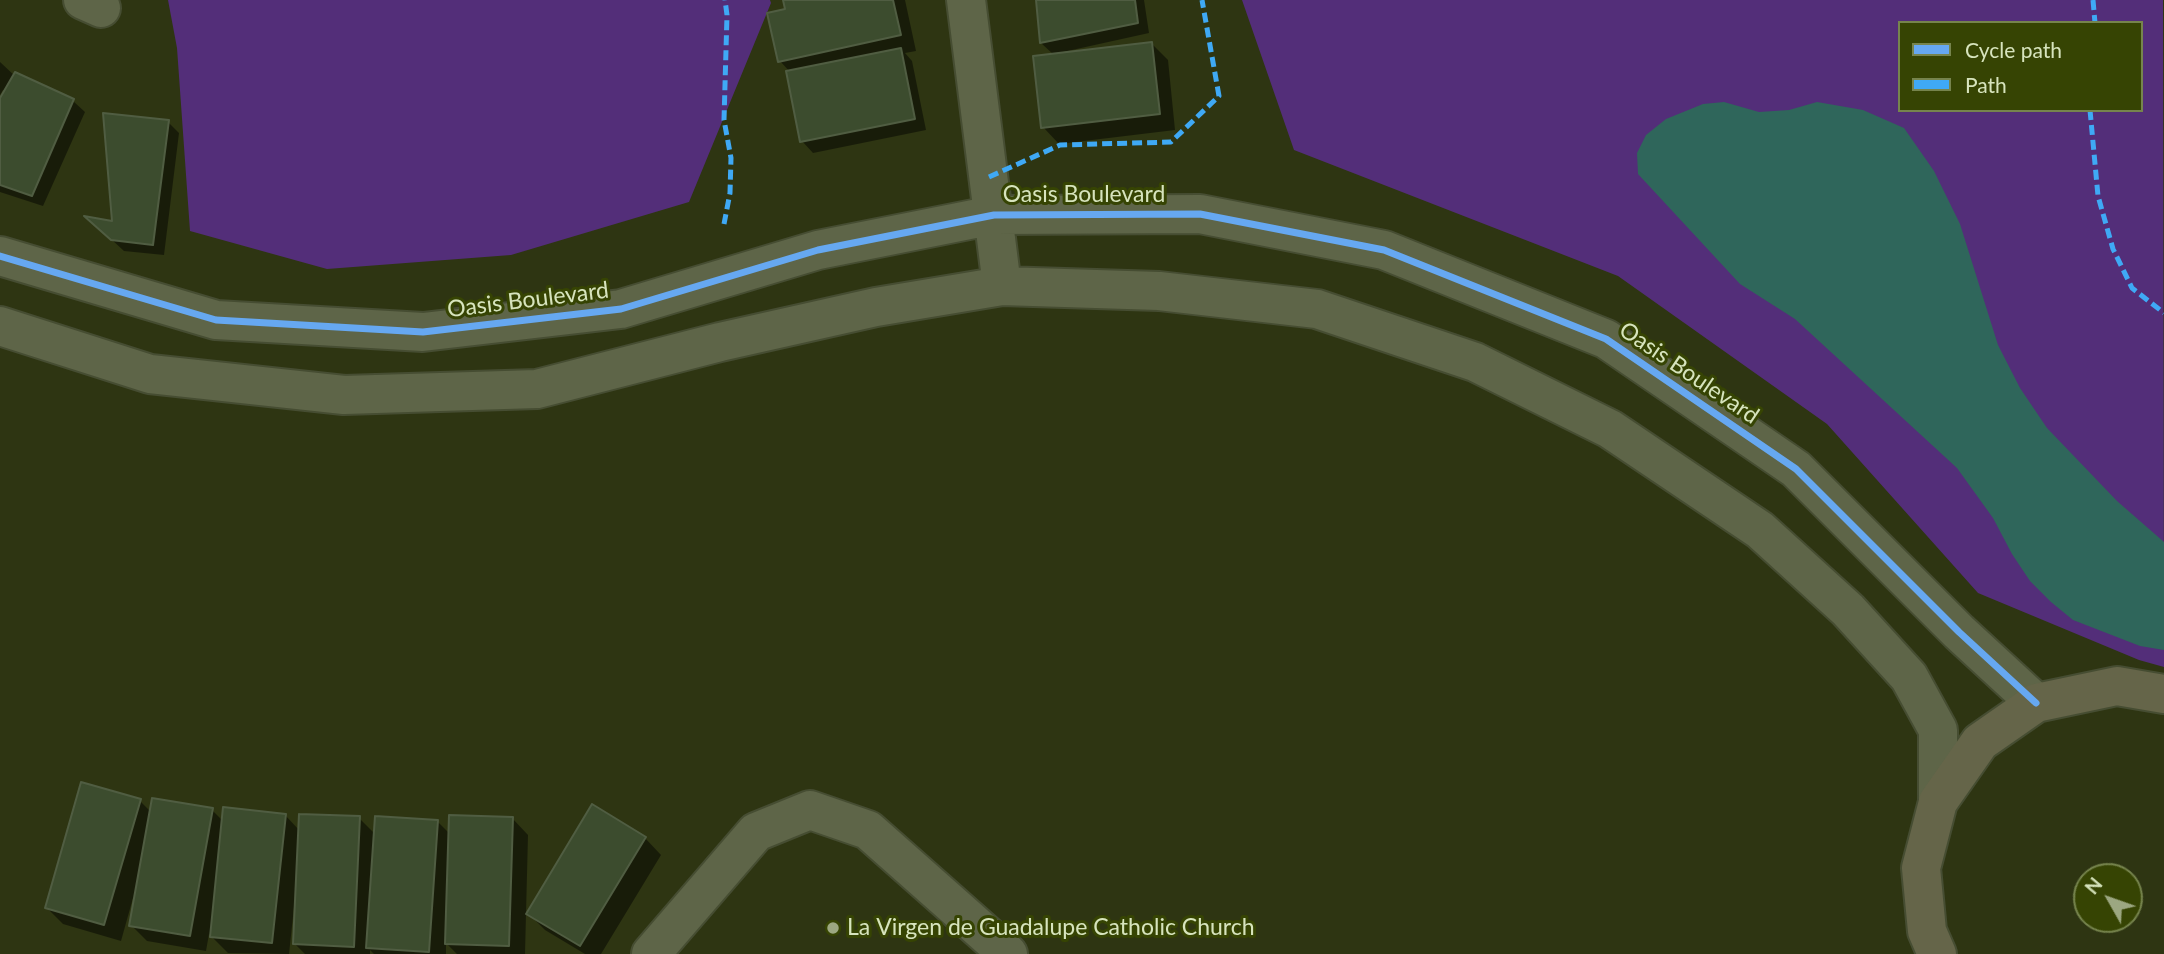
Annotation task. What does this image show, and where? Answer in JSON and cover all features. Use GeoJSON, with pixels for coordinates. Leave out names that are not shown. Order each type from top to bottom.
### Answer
{"type":"FeatureCollection","features":[{"type":"Feature","properties":{"kind":"main road"},"geometry":{"type":"LineString","coordinates":[[1930,946],[1921,868],[1938,802],[1980,741],[2036,703],[2117,686],[2164,694]]}},
{"type":"Feature","properties":{"kind":"street"},"geometry":{"type":"LineString","coordinates":[[965,0],[1002,286]]}},
{"type":"Feature","properties":{"kind":"street","name":"Oasis Boulevard"},"geometry":{"type":"LineString","coordinates":[[0,256],[216,320],[423,332],[621,309],[818,250],[994,215],[1200,214],[1384,250],[1606,339],[1796,469],[1959,632],[2036,703]]}},
{"type":"Feature","properties":{"kind":"street"},"geometry":{"type":"LineString","coordinates":[[0,326],[150,374],[344,395],[537,389],[720,342],[850,313],[1002,286],[1159,291],[1317,309],[1475,362],[1610,429],[1760,530],[1848,610],[1909,677],[1938,730],[1938,802]]}},
{"type":"Feature","properties":{"kind":"street"},"geometry":{"type":"LineString","coordinates":[[651,954],[756,832],[810,810],[868,830],[1008,954]]}},
{"type":"Feature","properties":{"kind":"shaded area"},"geometry":{"type":"Polygon","coordinates":[[[168,0],[770,0],[771,3],[689,202],[511,255],[327,269],[190,231],[177,48],[168,0]]]}},
{"type":"Feature","properties":{"kind":"shaded area"},"geometry":{"type":"Polygon","coordinates":[[[1242,0],[2163,0],[2164,667],[2139,660],[1978,593],[1827,424],[1618,276],[1294,150],[1242,0]]]}},
{"type":"Feature","properties":{"kind":"water"},"geometry":{"type":"Polygon","coordinates":[[[1724,102],[1759,112],[1789,110],[1817,102],[1863,110],[1904,128],[1934,171],[1960,224],[1998,345],[2020,388],[2047,428],[2117,501],[2164,542],[2164,650],[2140,646],[2073,620],[2051,602],[2030,581],[1993,518],[1957,468],[1795,319],[1740,284],[1638,174],[1637,153],[1646,135],[1666,119],[1703,104],[1724,102]]]}},
{"type":"Feature","properties":{"kind":"building"},"geometry":{"type":"Polygon","coordinates":[[[783,0],[893,0],[901,35],[778,62],[767,13],[785,9],[783,0]]]}},
{"type":"Feature","properties":{"kind":"building"},"geometry":{"type":"Polygon","coordinates":[[[1036,0],[1135,0],[1138,23],[1040,43],[1036,0]]]}},
{"type":"Feature","properties":{"kind":"building"},"geometry":{"type":"Polygon","coordinates":[[[1152,42],[1160,114],[1041,128],[1033,56],[1152,42]]]}},
{"type":"Feature","properties":{"kind":"building"},"geometry":{"type":"Polygon","coordinates":[[[901,48],[915,119],[800,142],[786,71],[901,48]]]}},
{"type":"Feature","properties":{"kind":"building"},"geometry":{"type":"Polygon","coordinates":[[[15,72],[74,99],[32,196],[0,185],[0,98],[15,72]]]}},
{"type":"Feature","properties":{"kind":"building"},"geometry":{"type":"Polygon","coordinates":[[[103,113],[169,120],[153,245],[111,240],[84,216],[112,221],[103,113]]]}},
{"type":"Feature","properties":{"kind":"building"},"geometry":{"type":"Polygon","coordinates":[[[81,782],[141,799],[104,925],[45,908],[81,782]]]}},
{"type":"Feature","properties":{"kind":"building"},"geometry":{"type":"Polygon","coordinates":[[[152,798],[213,808],[190,936],[129,926],[152,798]]]}},
{"type":"Feature","properties":{"kind":"building"},"geometry":{"type":"Polygon","coordinates":[[[592,804],[646,837],[580,946],[526,914],[592,804]]]}},
{"type":"Feature","properties":{"kind":"building"},"geometry":{"type":"Polygon","coordinates":[[[223,807],[286,814],[272,943],[210,937],[223,807]]]}},
{"type":"Feature","properties":{"kind":"building"},"geometry":{"type":"Polygon","coordinates":[[[299,814],[360,816],[354,947],[293,944],[299,814]]]}},
{"type":"Feature","properties":{"kind":"building"},"geometry":{"type":"Polygon","coordinates":[[[449,815],[513,817],[509,946],[445,944],[449,815]]]}},
{"type":"Feature","properties":{"kind":"building"},"geometry":{"type":"Polygon","coordinates":[[[375,816],[438,820],[429,952],[366,948],[375,816]]]}},
{"type":"Feature","properties":{"kind":"marked path"},"geometry":{"type":"LineString","coordinates":[[724,224],[730,193],[731,158],[724,120],[727,15],[725,0]]}},
{"type":"Feature","properties":{"kind":"marked path"},"geometry":{"type":"LineString","coordinates":[[989,177],[1060,145],[1171,142],[1219,96],[1202,0]]}},
{"type":"Feature","properties":{"kind":"marked path"},"geometry":{"type":"LineString","coordinates":[[2093,0],[2095,21]]}},
{"type":"Feature","properties":{"kind":"marked path"},"geometry":{"type":"LineString","coordinates":[[2090,112],[2098,196],[2113,249],[2132,288],[2164,313]]}},
{"type":"Feature","properties":{"kind":"cycle path"},"geometry":{"type":"LineString","coordinates":[[0,256],[216,320],[423,332],[621,309],[818,250],[994,215],[1200,214],[1384,250],[1606,339],[1796,469],[1959,632],[2036,703]]}},
{"type":"Feature","properties":{"kind":"place","name":"La Virgen de Guadalupe Catholic Church"},"geometry":{"type":"Point","coordinates":[833,928]}}]}
